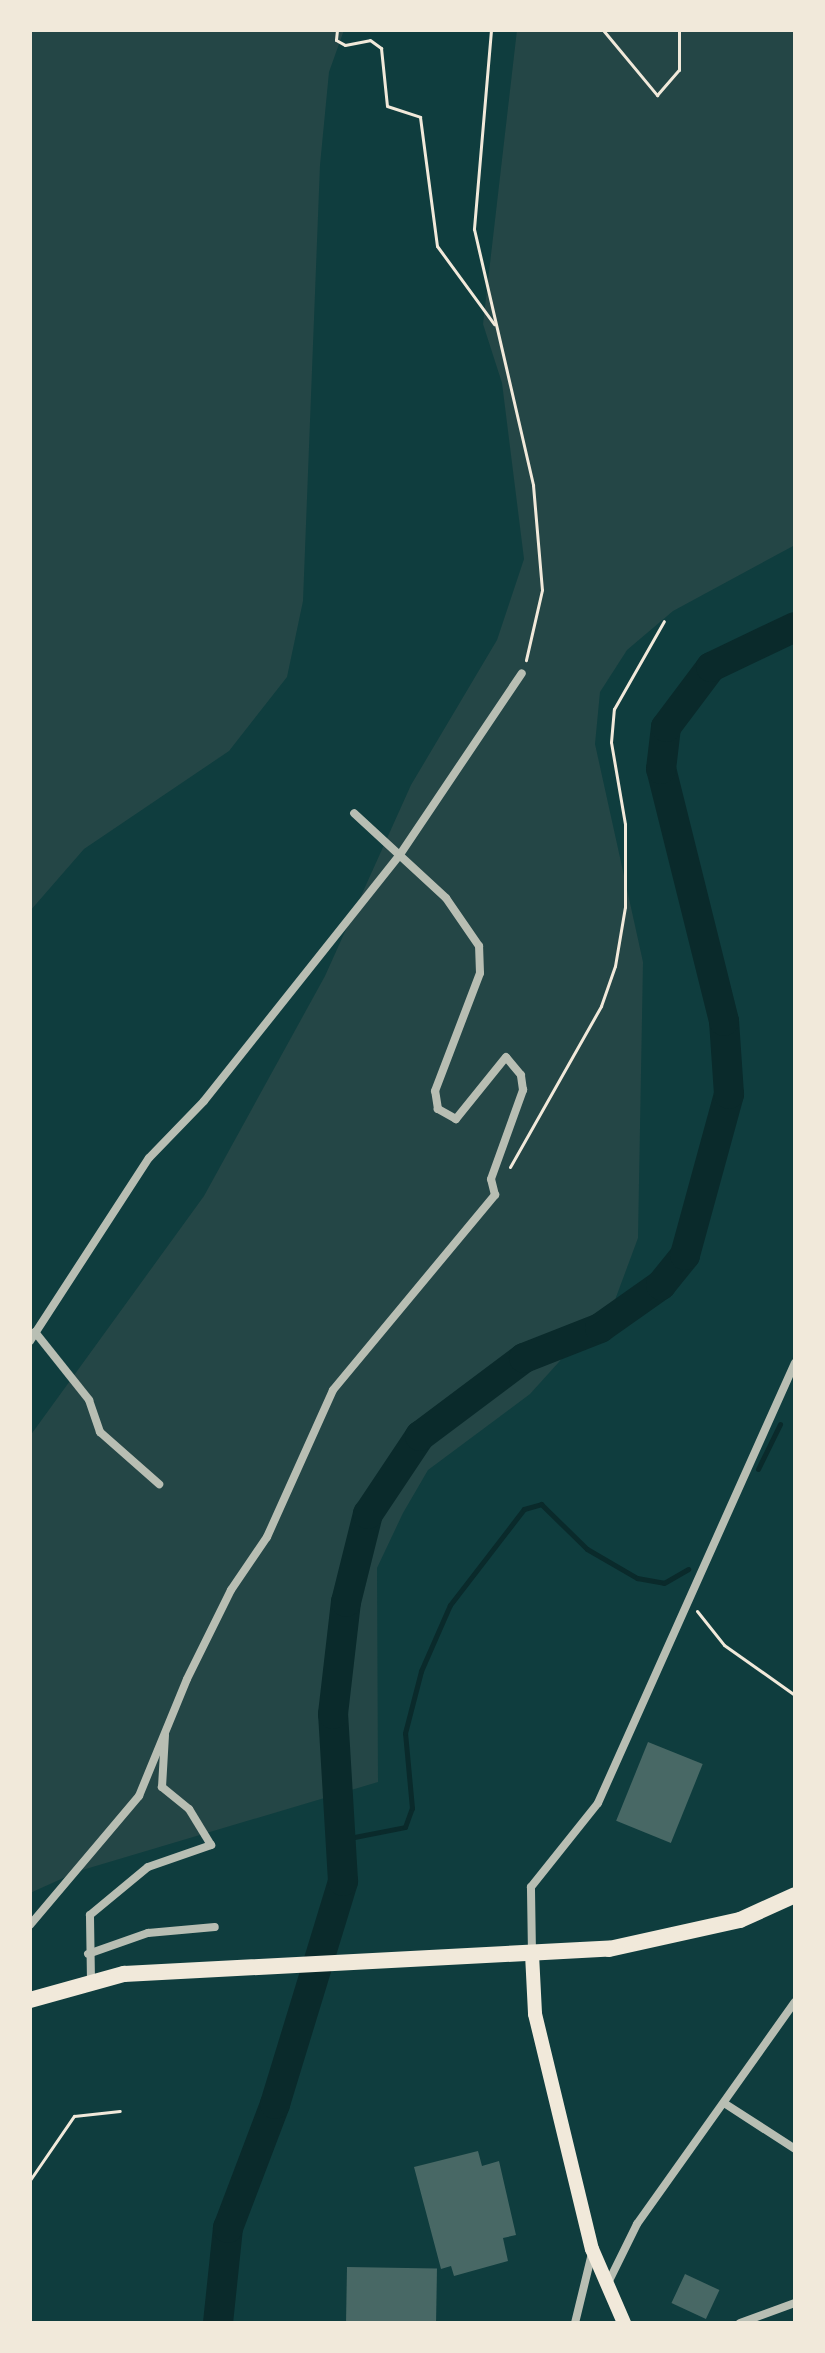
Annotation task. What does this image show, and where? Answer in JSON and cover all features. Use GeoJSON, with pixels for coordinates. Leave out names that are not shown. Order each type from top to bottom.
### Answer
{"type":"FeatureCollection","features":[{"type":"Feature","properties":{"kind":"highway"},"geometry":{"type":"LineString","coordinates":[[30,2000],[91,1981],[243,1964],[532,1954],[652,1942],[740,1920],[795,1895]]}},
{"type":"Feature","properties":{"kind":"main road"},"geometry":{"type":"LineString","coordinates":[[532,1954],[535,2014],[592,2249],[624,2323]]}},
{"type":"Feature","properties":{"kind":"street"},"geometry":{"type":"LineString","coordinates":[[159,1484],[100,1432],[89,1400],[32,1337],[149,1158],[204,1101],[399,856],[522,673]]}},
{"type":"Feature","properties":{"kind":"street"},"geometry":{"type":"LineString","coordinates":[[30,1925],[121,1824],[231,1590],[267,1537],[333,1390],[495,1195],[491,1179],[523,1090],[521,1075],[506,1057],[468,1111],[456,1119],[438,1109],[435,1091],[480,973],[479,946],[446,898],[354,813]]}},
{"type":"Feature","properties":{"kind":"street"},"geometry":{"type":"LineString","coordinates":[[532,1954],[531,1887],[598,1803],[795,1363]]}},
{"type":"Feature","properties":{"kind":"street"},"geometry":{"type":"LineString","coordinates":[[91,1981],[88,1954],[90,1915],[148,1867],[211,1845],[189,1809],[162,1787],[166,1727]]}},
{"type":"Feature","properties":{"kind":"street"},"geometry":{"type":"LineString","coordinates":[[88,1954],[148,1933],[215,1927]]}},
{"type":"Feature","properties":{"kind":"street"},"geometry":{"type":"LineString","coordinates":[[607,2286],[637,2224],[724,2103],[791,2017],[795,2002]]}},
{"type":"Feature","properties":{"kind":"street"},"geometry":{"type":"LineString","coordinates":[[724,2103],[795,2149]]}},
{"type":"Feature","properties":{"kind":"street"},"geometry":{"type":"LineString","coordinates":[[575,2323],[592,2249]]}},
{"type":"Feature","properties":{"kind":"street"},"geometry":{"type":"LineString","coordinates":[[740,2323],[795,2303]]}},
{"type":"Feature","properties":{"kind":"path"},"geometry":{"type":"LineString","coordinates":[[337,30],[336,40],[345,45],[370,40],[381,48],[387,106],[420,117],[437,246],[497,327]]}},
{"type":"Feature","properties":{"kind":"path"},"geometry":{"type":"LineString","coordinates":[[491,30],[473,198],[497,327],[533,485],[542,590],[522,673]]}},
{"type":"Feature","properties":{"kind":"path"},"geometry":{"type":"LineString","coordinates":[[603,30],[657,95],[679,70],[679,30]]}},
{"type":"Feature","properties":{"kind":"path"},"geometry":{"type":"LineString","coordinates":[[495,1195],[601,1006],[615,966],[625,907],[625,824],[611,742],[614,709],[664,621]]}},
{"type":"Feature","properties":{"kind":"path"},"geometry":{"type":"LineString","coordinates":[[698,1577],[707,1586],[697,1612],[702,1626],[795,1695]]}},
{"type":"Feature","properties":{"kind":"path"},"geometry":{"type":"LineString","coordinates":[[30,2180],[74,2116],[120,2111]]}},
{"type":"Feature","properties":{"kind":"shaded area"},"geometry":{"type":"Polygon","coordinates":[[[30,30],[344,30],[329,72],[320,165],[303,601],[287,677],[229,751],[84,849],[30,911],[30,30]]]}},
{"type":"Feature","properties":{"kind":"shaded area"},"geometry":{"type":"Polygon","coordinates":[[[517,30],[795,30],[795,545],[673,611],[627,650],[600,692],[595,744],[643,962],[638,1238],[615,1300],[530,1394],[428,1470],[403,1513],[377,1568],[378,1782],[79,1871],[30,1893],[30,1436],[204,1196],[325,976],[411,785],[497,640],[524,559],[502,383],[483,324],[517,30]]]}},
{"type":"Feature","properties":{"kind":"building"},"geometry":{"type":"Polygon","coordinates":[[[648,1742],[703,1764],[671,1843],[616,1821],[648,1742]]]}},
{"type":"Feature","properties":{"kind":"building"},"geometry":{"type":"Polygon","coordinates":[[[478,2151],[482,2166],[499,2161],[516,2235],[503,2238],[508,2261],[454,2276],[451,2266],[441,2269],[414,2167],[478,2151]]]}},
{"type":"Feature","properties":{"kind":"building"},"geometry":{"type":"Polygon","coordinates":[[[347,2267],[437,2269],[436,2323],[346,2322],[347,2267]]]}},
{"type":"Feature","properties":{"kind":"building"},"geometry":{"type":"Polygon","coordinates":[[[685,2274],[719,2290],[706,2319],[671,2303],[685,2274]]]}},
{"type":"Feature","properties":{"kind":"waterway"},"geometry":{"type":"LineString","coordinates":[[218,2323],[228,2228],[275,2104],[343,1881],[333,1714],[346,1602],[368,1514],[420,1436],[524,1358],[600,1328],[661,1285],[685,1255],[729,1094],[724,1021],[661,769],[666,727],[711,667],[795,627]]}},
{"type":"Feature","properties":{"kind":"waterway"},"geometry":{"type":"LineString","coordinates":[[758,1469],[780,1424]]}},
{"type":"Feature","properties":{"kind":"waterway"},"geometry":{"type":"LineString","coordinates":[[339,1840],[405,1827],[412,1808],[405,1733],[421,1671],[450,1605],[524,1509],[541,1504],[587,1549],[637,1578],[664,1583],[688,1569]]}}]}
